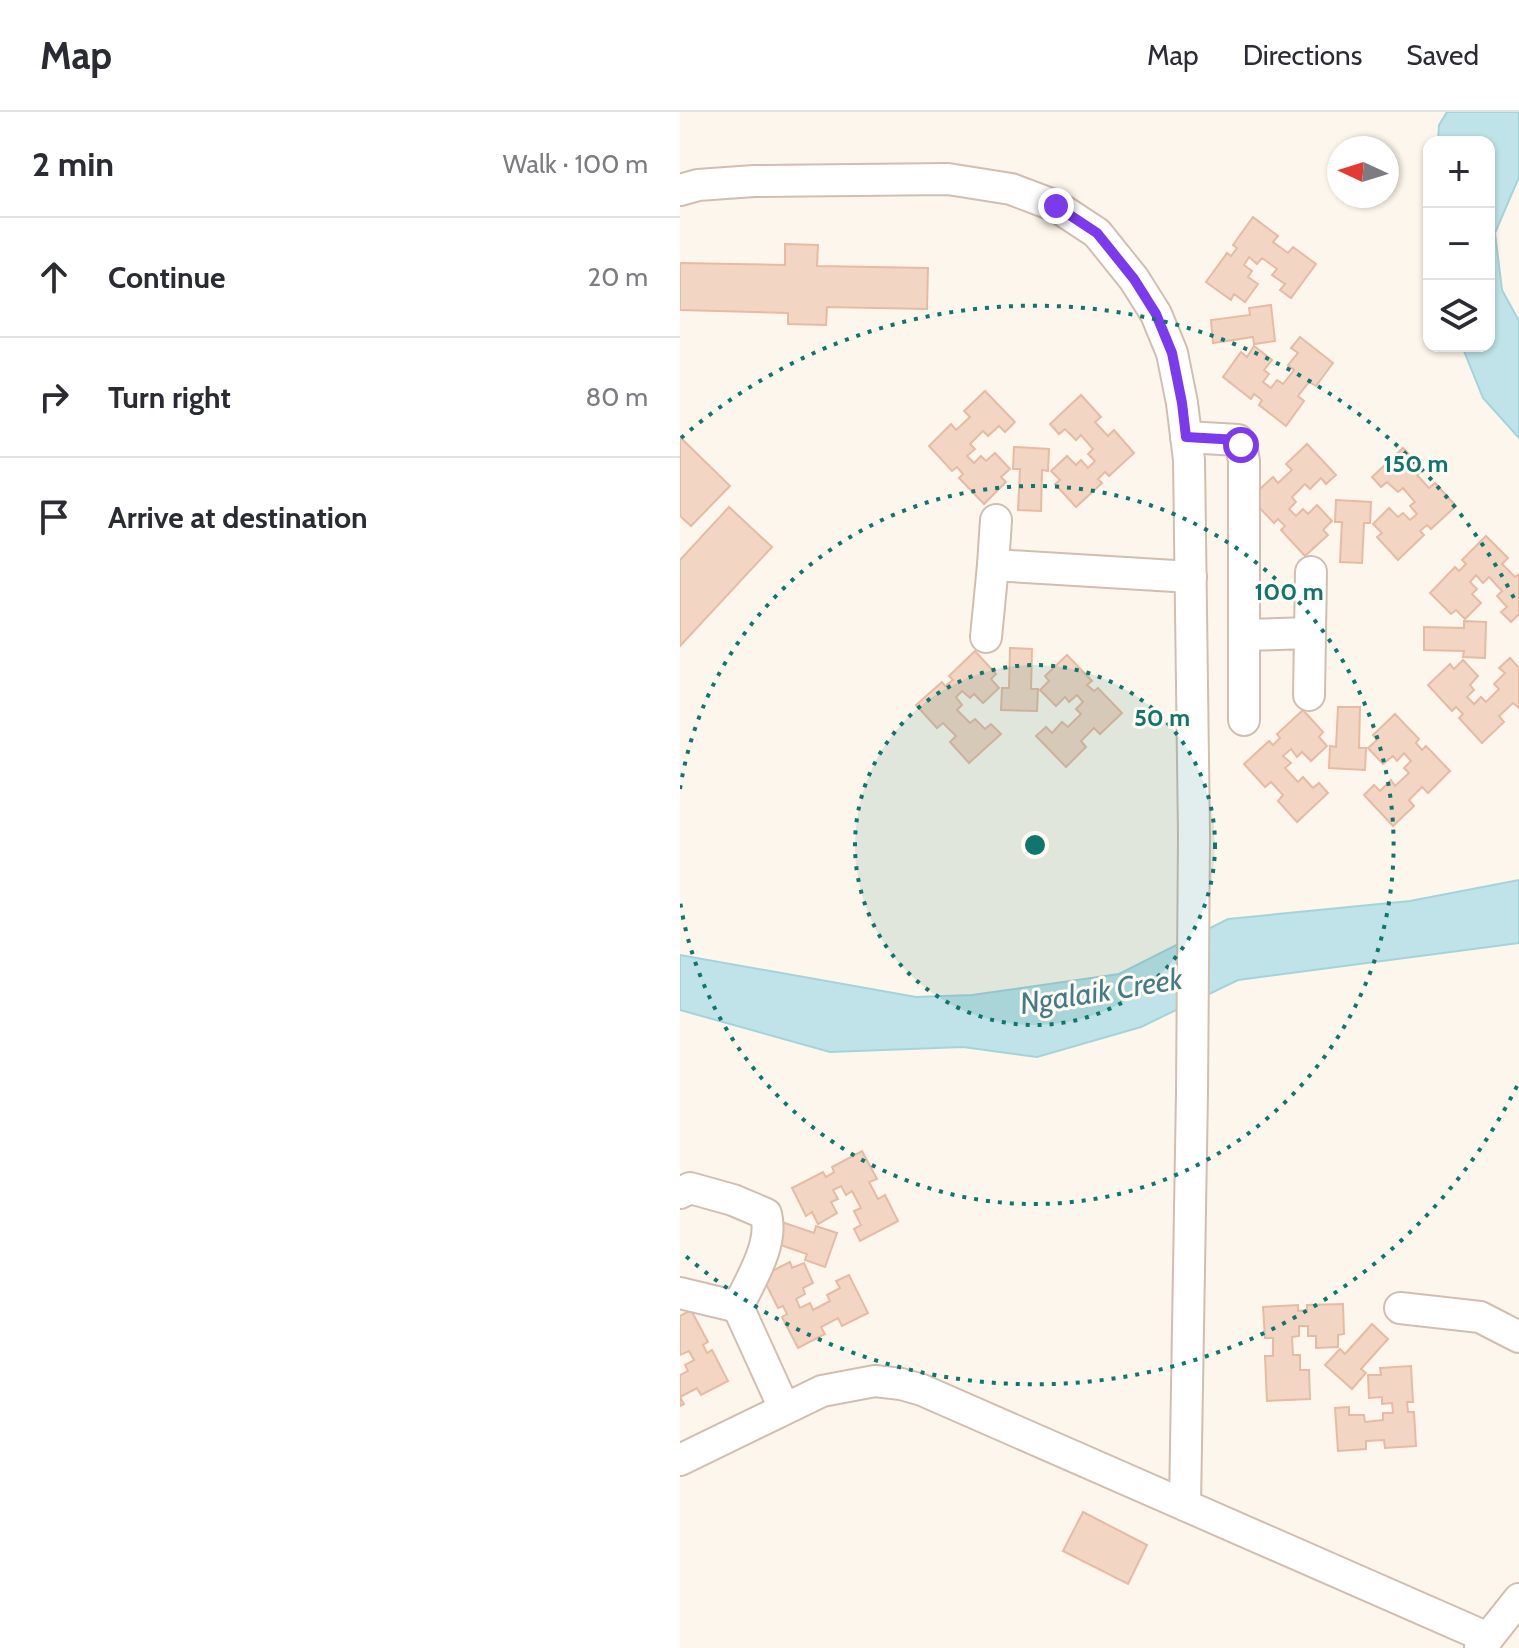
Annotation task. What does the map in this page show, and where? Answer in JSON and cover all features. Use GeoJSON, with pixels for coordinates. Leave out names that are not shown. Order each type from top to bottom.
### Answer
{"type":"FeatureCollection","features":[{"type":"Feature","properties":{"kind":"street"},"geometry":{"type":"LineString","coordinates":[[680,190],[698,185],[754,181],[948,179],[1011,189],[1056,206],[1097,233],[1134,279],[1156,314],[1172,353],[1189,460],[1194,835],[1185,1505]]}},
{"type":"Feature","properties":{"kind":"street"},"geometry":{"type":"LineString","coordinates":[[1186,437],[1238,440],[1241,445],[1244,461],[1244,720]]}},
{"type":"Feature","properties":{"kind":"street"},"geometry":{"type":"LineString","coordinates":[[986,637],[996,520]]}},
{"type":"Feature","properties":{"kind":"street"},"geometry":{"type":"LineString","coordinates":[[993,565],[1191,577]]}},
{"type":"Feature","properties":{"kind":"street"},"geometry":{"type":"LineString","coordinates":[[1309,695],[1311,572]]}},
{"type":"Feature","properties":{"kind":"street"},"geometry":{"type":"LineString","coordinates":[[1244,635],[1310,633]]}},
{"type":"Feature","properties":{"kind":"street"},"geometry":{"type":"LineString","coordinates":[[680,1193],[690,1188],[733,1200],[766,1214],[769,1226],[760,1260],[738,1307],[784,1408]]}},
{"type":"Feature","properties":{"kind":"street"},"geometry":{"type":"LineString","coordinates":[[680,1293],[738,1307]]}},
{"type":"Feature","properties":{"kind":"street"},"geometry":{"type":"LineString","coordinates":[[1400,1308],[1480,1317],[1519,1337]]}},
{"type":"Feature","properties":{"kind":"street"},"geometry":{"type":"LineString","coordinates":[[680,1460],[822,1391],[875,1381],[901,1384],[922,1390],[1185,1505],[1484,1643],[1519,1599]]}},
{"type":"Feature","properties":{"kind":"water"},"geometry":{"type":"Polygon","coordinates":[[[1447,112],[1519,112],[1519,177],[1495,233],[1495,136],[1438,136],[1439,125],[1447,112]]]}},
{"type":"Feature","properties":{"kind":"water"},"geometry":{"type":"Polygon","coordinates":[[[1495,233],[1502,290],[1519,321],[1519,438],[1483,398],[1464,352],[1495,352],[1495,233]]]}},
{"type":"Feature","properties":{"kind":"water","name":"Ngalaik Creek"},"geometry":{"type":"Polygon","coordinates":[[[1519,880],[1519,943],[1238,980],[1141,1027],[1037,1057],[963,1047],[830,1052],[680,1010],[680,955],[916,997],[972,995],[1119,974],[1228,919],[1410,901],[1519,880]]]}},
{"type":"Feature","properties":{"kind":"building"},"geometry":{"type":"Polygon","coordinates":[[[1253,217],[1278,236],[1273,242],[1288,253],[1293,247],[1316,264],[1291,298],[1280,290],[1285,284],[1272,275],[1277,269],[1262,258],[1257,264],[1249,257],[1244,265],[1252,271],[1248,277],[1258,284],[1245,302],[1234,294],[1231,300],[1206,282],[1227,253],[1231,256],[1237,248],[1233,245],[1253,217]]]}},
{"type":"Feature","properties":{"kind":"building"},"geometry":{"type":"Polygon","coordinates":[[[785,244],[818,245],[817,266],[928,268],[927,309],[827,307],[826,325],[788,324],[788,313],[680,310],[680,263],[785,265],[785,244]]]}},
{"type":"Feature","properties":{"kind":"building"},"geometry":{"type":"Polygon","coordinates":[[[1271,305],[1275,341],[1254,344],[1253,337],[1213,343],[1211,320],[1250,315],[1249,308],[1271,305]]]}},
{"type":"Feature","properties":{"kind":"building"},"geometry":{"type":"Polygon","coordinates":[[[1300,337],[1333,363],[1316,386],[1309,382],[1298,396],[1304,401],[1286,426],[1259,405],[1262,400],[1254,394],[1251,399],[1223,377],[1241,352],[1247,357],[1254,346],[1272,360],[1264,370],[1269,374],[1263,382],[1271,388],[1277,380],[1283,384],[1294,370],[1288,365],[1298,353],[1291,348],[1300,337]]]}},
{"type":"Feature","properties":{"kind":"building"},"geometry":{"type":"Polygon","coordinates":[[[985,391],[1015,422],[1005,432],[999,426],[988,436],[983,431],[970,444],[975,449],[967,456],[974,463],[981,456],[986,461],[995,453],[1010,469],[1001,477],[1006,482],[984,504],[959,478],[963,474],[957,467],[952,471],[929,446],[951,424],[956,430],[970,417],[964,411],[985,391]]]}},
{"type":"Feature","properties":{"kind":"building"},"geometry":{"type":"Polygon","coordinates":[[[1081,395],[1101,417],[1095,422],[1108,436],[1114,430],[1134,453],[1109,476],[1105,472],[1098,479],[1102,483],[1076,507],[1055,484],[1060,480],[1051,471],[1067,456],[1076,465],[1081,460],[1088,468],[1095,461],[1088,454],[1093,449],[1081,435],[1076,440],[1065,429],[1059,434],[1050,424],[1081,395]]]}},
{"type":"Feature","properties":{"kind":"building"},"geometry":{"type":"Polygon","coordinates":[[[680,437],[730,486],[691,526],[680,516],[680,437]]]}},
{"type":"Feature","properties":{"kind":"building"},"geometry":{"type":"Polygon","coordinates":[[[1307,444],[1336,475],[1326,484],[1321,478],[1310,489],[1305,484],[1292,497],[1296,502],[1289,509],[1296,516],[1303,509],[1308,514],[1317,505],[1332,521],[1323,530],[1328,535],[1305,556],[1281,530],[1285,526],[1278,519],[1274,523],[1250,498],[1273,477],[1278,483],[1292,470],[1286,464],[1307,444]]]}},
{"type":"Feature","properties":{"kind":"building"},"geometry":{"type":"Polygon","coordinates":[[[1014,447],[1049,449],[1048,471],[1042,470],[1041,511],[1018,510],[1020,469],[1013,469],[1014,447]]]}},
{"type":"Feature","properties":{"kind":"building"},"geometry":{"type":"Polygon","coordinates":[[[1403,448],[1423,469],[1417,475],[1429,488],[1435,483],[1456,506],[1431,529],[1427,525],[1420,531],[1424,535],[1398,560],[1377,537],[1382,533],[1373,524],[1389,508],[1398,517],[1403,513],[1410,520],[1417,514],[1410,506],[1415,502],[1403,488],[1398,492],[1387,482],[1381,487],[1372,477],[1403,448]]]}},
{"type":"Feature","properties":{"kind":"building"},"geometry":{"type":"Polygon","coordinates":[[[1336,500],[1371,502],[1370,523],[1364,523],[1362,563],[1340,562],[1342,522],[1335,522],[1336,500]]]}},
{"type":"Feature","properties":{"kind":"building"},"geometry":{"type":"Polygon","coordinates":[[[729,507],[772,547],[680,646],[680,560],[729,507]]]}},
{"type":"Feature","properties":{"kind":"building"},"geometry":{"type":"Polygon","coordinates":[[[1486,536],[1508,558],[1502,564],[1515,577],[1519,574],[1519,614],[1511,622],[1501,612],[1507,607],[1497,596],[1502,591],[1489,577],[1483,583],[1476,575],[1470,582],[1477,589],[1472,594],[1481,603],[1465,619],[1456,610],[1451,614],[1430,593],[1455,567],[1459,571],[1466,564],[1462,560],[1486,536]]]}},
{"type":"Feature","properties":{"kind":"building"},"geometry":{"type":"Polygon","coordinates":[[[1464,621],[1486,622],[1485,658],[1463,657],[1464,651],[1424,650],[1424,627],[1464,628],[1464,621]]]}},
{"type":"Feature","properties":{"kind":"building"},"geometry":{"type":"Polygon","coordinates":[[[1010,648],[1032,649],[1031,689],[1038,689],[1037,711],[1001,710],[1002,688],[1009,688],[1010,648]]]}},
{"type":"Feature","properties":{"kind":"building"},"geometry":{"type":"Polygon","coordinates":[[[975,651],[996,674],[991,679],[999,688],[983,703],[974,694],[970,698],[962,691],[956,697],[962,705],[957,710],[970,723],[975,719],[985,729],[991,724],[1001,734],[969,763],[950,742],[956,736],[943,723],[937,728],[916,705],[942,682],[945,686],[953,680],[949,676],[975,651]]]}},
{"type":"Feature","properties":{"kind":"building"},"geometry":{"type":"Polygon","coordinates":[[[1067,655],[1092,681],[1087,685],[1094,691],[1098,688],[1122,713],[1100,734],[1094,728],[1081,741],[1086,747],[1066,767],[1036,736],[1046,727],[1052,733],[1062,722],[1068,727],[1081,714],[1076,709],[1083,702],[1077,695],[1069,702],[1065,697],[1056,706],[1040,690],[1049,681],[1045,676],[1067,655]]]}},
{"type":"Feature","properties":{"kind":"building"},"geometry":{"type":"Polygon","coordinates":[[[1510,658],[1519,668],[1519,708],[1513,703],[1499,716],[1504,722],[1482,743],[1459,718],[1463,714],[1456,707],[1452,711],[1428,685],[1450,664],[1454,669],[1463,660],[1478,676],[1470,685],[1474,690],[1467,697],[1474,704],[1481,697],[1486,702],[1499,689],[1494,684],[1505,673],[1499,668],[1510,658]]]}},
{"type":"Feature","properties":{"kind":"building"},"geometry":{"type":"Polygon","coordinates":[[[1338,707],[1360,707],[1359,748],[1366,748],[1365,770],[1329,768],[1330,746],[1336,747],[1338,707]]]}},
{"type":"Feature","properties":{"kind":"building"},"geometry":{"type":"Polygon","coordinates":[[[1303,710],[1323,732],[1319,737],[1327,746],[1311,761],[1302,752],[1297,757],[1291,749],[1283,756],[1291,763],[1285,768],[1298,782],[1303,777],[1313,788],[1319,783],[1328,793],[1297,822],[1278,801],[1283,795],[1271,782],[1265,787],[1244,764],[1269,741],[1273,745],[1280,738],[1277,734],[1303,710]]]}},
{"type":"Feature","properties":{"kind":"building"},"geometry":{"type":"Polygon","coordinates":[[[1395,714],[1419,739],[1416,743],[1422,750],[1426,746],[1450,771],[1428,793],[1422,787],[1409,800],[1414,806],[1393,826],[1364,795],[1374,785],[1380,791],[1391,780],[1395,786],[1409,773],[1404,768],[1411,761],[1404,753],[1397,761],[1393,756],[1383,764],[1368,748],[1377,740],[1373,735],[1395,714]]]}},
{"type":"Feature","properties":{"kind":"building"},"geometry":{"type":"Polygon","coordinates":[[[862,1151],[877,1179],[869,1182],[878,1199],[885,1195],[898,1221],[860,1241],[854,1229],[861,1225],[854,1211],[861,1208],[852,1191],[846,1195],[841,1186],[833,1190],[838,1199],[831,1202],[837,1213],[818,1224],[812,1212],[806,1216],[792,1188],[823,1172],[826,1177],[834,1172],[832,1167],[862,1151]]]}},
{"type":"Feature","properties":{"kind":"building"},"geometry":{"type":"Polygon","coordinates":[[[776,1220],[814,1233],[816,1226],[837,1233],[825,1267],[805,1260],[807,1254],[769,1241],[776,1220]]]}},
{"type":"Feature","properties":{"kind":"building"},"geometry":{"type":"Polygon","coordinates":[[[790,1262],[792,1268],[804,1263],[813,1283],[803,1288],[805,1294],[796,1299],[800,1308],[810,1303],[813,1310],[830,1301],[827,1295],[840,1288],[836,1281],[849,1275],[868,1313],[842,1326],[838,1318],[821,1327],[825,1334],[798,1348],[782,1317],[787,1314],[783,1306],[778,1308],[762,1276],[790,1262]]]}},
{"type":"Feature","properties":{"kind":"building"},"geometry":{"type":"Polygon","coordinates":[[[1343,1304],[1344,1334],[1338,1335],[1338,1347],[1316,1348],[1316,1336],[1308,1336],[1308,1326],[1299,1326],[1299,1336],[1292,1337],[1293,1355],[1300,1355],[1300,1370],[1309,1370],[1310,1399],[1267,1401],[1265,1356],[1273,1356],[1273,1338],[1265,1338],[1263,1307],[1298,1305],[1298,1311],[1307,1310],[1307,1305],[1343,1304]]]}},
{"type":"Feature","properties":{"kind":"building"},"geometry":{"type":"Polygon","coordinates":[[[691,1310],[708,1342],[703,1345],[707,1353],[712,1350],[728,1381],[701,1395],[697,1388],[680,1397],[680,1375],[688,1371],[685,1365],[694,1360],[689,1351],[680,1355],[680,1316],[691,1310]]]}},
{"type":"Feature","properties":{"kind":"building"},"geometry":{"type":"Polygon","coordinates":[[[1372,1324],[1388,1339],[1361,1369],[1366,1373],[1352,1389],[1325,1365],[1340,1349],[1345,1354],[1372,1324]]]}},
{"type":"Feature","properties":{"kind":"building"},"geometry":{"type":"Polygon","coordinates":[[[1411,1366],[1413,1402],[1407,1402],[1408,1412],[1414,1412],[1416,1446],[1385,1448],[1384,1440],[1366,1441],[1366,1449],[1338,1451],[1335,1408],[1349,1407],[1349,1415],[1364,1415],[1365,1422],[1383,1420],[1383,1413],[1393,1413],[1392,1403],[1382,1404],[1382,1397],[1369,1398],[1368,1375],[1381,1375],[1380,1368],[1411,1366]]]}},
{"type":"Feature","properties":{"kind":"building"},"geometry":{"type":"Polygon","coordinates":[[[1083,1512],[1147,1545],[1128,1584],[1063,1551],[1083,1512]]]}},
{"type":"Feature","properties":{"kind":"route"},"geometry":{"type":"LineString","coordinates":[[1056,206],[1097,233],[1134,279],[1156,314],[1172,353],[1186,437],[1238,440],[1241,445]]}}]}
